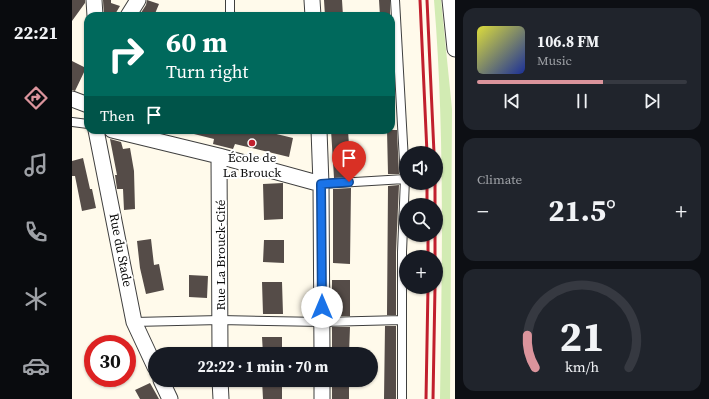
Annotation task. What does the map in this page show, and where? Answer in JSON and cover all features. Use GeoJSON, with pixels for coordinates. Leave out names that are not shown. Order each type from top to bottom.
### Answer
{"type":"FeatureCollection","features":[{"type":"Feature","properties":{"kind":"street"},"geometry":{"type":"LineString","coordinates":[[94,0],[95,12]]}},
{"type":"Feature","properties":{"kind":"street"},"geometry":{"type":"LineString","coordinates":[[130,12],[138,0]]}},
{"type":"Feature","properties":{"kind":"street"},"geometry":{"type":"LineString","coordinates":[[312,0],[313,12]]}},
{"type":"Feature","properties":{"kind":"street"},"geometry":{"type":"LineString","coordinates":[[450,0],[455,49]]}},
{"type":"Feature","properties":{"kind":"street"},"geometry":{"type":"LineString","coordinates":[[72,99],[84,104]]}},
{"type":"Feature","properties":{"kind":"street","name":"Rue du Stade"},"geometry":{"type":"LineString","coordinates":[[97,134],[134,322],[148,352]]}},
{"type":"Feature","properties":{"kind":"street"},"geometry":{"type":"LineString","coordinates":[[128,134],[219,156],[321,184]]}},
{"type":"Feature","properties":{"kind":"street"},"geometry":{"type":"LineString","coordinates":[[319,134],[322,347]]}},
{"type":"Feature","properties":{"kind":"street","name":"Rue La Brouck-Cité"},"geometry":{"type":"LineString","coordinates":[[219,156],[220,347]]}},
{"type":"Feature","properties":{"kind":"street"},"geometry":{"type":"LineString","coordinates":[[164,387],[170,399]]}},
{"type":"Feature","properties":{"kind":"street"},"geometry":{"type":"LineString","coordinates":[[220,387],[220,399]]}},
{"type":"Feature","properties":{"kind":"street"},"geometry":{"type":"LineString","coordinates":[[322,387],[322,399]]}},
{"type":"Feature","properties":{"kind":"lane"},"geometry":{"type":"LineString","coordinates":[[230,0],[230,12]]}},
{"type":"Feature","properties":{"kind":"lane"},"geometry":{"type":"LineString","coordinates":[[395,0],[395,40],[403,146]]}},
{"type":"Feature","properties":{"kind":"lane"},"geometry":{"type":"LineString","coordinates":[[72,122],[84,124]]}},
{"type":"Feature","properties":{"kind":"lane"},"geometry":{"type":"LineString","coordinates":[[321,184],[399,179]]}},
{"type":"Feature","properties":{"kind":"lane"},"geometry":{"type":"LineString","coordinates":[[402,399],[402,252],[405,190]]}},
{"type":"Feature","properties":{"kind":"lane"},"geometry":{"type":"LineString","coordinates":[[134,322],[220,320],[322,322],[402,320]]}},
{"type":"Feature","properties":{"kind":"green space"},"geometry":{"type":"Polygon","coordinates":[[[434,0],[441,0],[452,109],[450,399],[440,399],[441,294],[443,294],[443,146],[441,146],[434,0]]]}},
{"type":"Feature","properties":{"kind":"building"},"geometry":{"type":"Polygon","coordinates":[[[72,0],[85,0],[85,3],[72,21],[72,0]]]}},
{"type":"Feature","properties":{"kind":"building"},"geometry":{"type":"Polygon","coordinates":[[[103,0],[111,0],[111,3],[120,6],[116,12],[104,12],[103,0]]]}},
{"type":"Feature","properties":{"kind":"building"},"geometry":{"type":"Polygon","coordinates":[[[147,0],[159,4],[156,12],[142,12],[147,0]]]}},
{"type":"Feature","properties":{"kind":"building"},"geometry":{"type":"Polygon","coordinates":[[[324,0],[342,0],[343,12],[325,12],[324,0]]]}},
{"type":"Feature","properties":{"kind":"building"},"geometry":{"type":"Polygon","coordinates":[[[379,0],[390,0],[390,12],[380,12],[379,0]]]}},
{"type":"Feature","properties":{"kind":"building"},"geometry":{"type":"Polygon","coordinates":[[[72,61],[84,67],[84,72],[75,91],[72,90],[72,61]]]}},
{"type":"Feature","properties":{"kind":"building"},"geometry":{"type":"Polygon","coordinates":[[[395,130],[397,130],[399,174],[388,174],[387,134],[395,134],[395,130]]]}},
{"type":"Feature","properties":{"kind":"building"},"geometry":{"type":"Polygon","coordinates":[[[194,134],[276,134],[293,138],[289,157],[235,144],[233,149],[213,144],[214,139],[194,134]]]}},
{"type":"Feature","properties":{"kind":"building"},"geometry":{"type":"Polygon","coordinates":[[[331,134],[348,134],[351,177],[334,178],[331,134]]]}},
{"type":"Feature","properties":{"kind":"building"},"geometry":{"type":"Polygon","coordinates":[[[110,139],[121,142],[123,149],[130,148],[134,171],[135,209],[124,210],[123,189],[117,189],[115,175],[117,175],[110,139]]]}},
{"type":"Feature","properties":{"kind":"building"},"geometry":{"type":"Polygon","coordinates":[[[83,158],[96,208],[82,211],[75,176],[72,176],[72,161],[83,158]]]}},
{"type":"Feature","properties":{"kind":"building"},"geometry":{"type":"Polygon","coordinates":[[[283,183],[283,219],[264,220],[263,184],[283,183]]]}},
{"type":"Feature","properties":{"kind":"building"},"geometry":{"type":"Polygon","coordinates":[[[399,185],[396,252],[396,315],[387,315],[388,186],[399,185]]]}},
{"type":"Feature","properties":{"kind":"building"},"geometry":{"type":"Polygon","coordinates":[[[351,188],[350,264],[333,263],[333,189],[351,188]]]}},
{"type":"Feature","properties":{"kind":"building"},"geometry":{"type":"Polygon","coordinates":[[[151,239],[154,265],[159,264],[164,290],[146,294],[140,268],[137,241],[151,239]]]}},
{"type":"Feature","properties":{"kind":"building"},"geometry":{"type":"Polygon","coordinates":[[[264,240],[284,240],[284,263],[263,262],[264,240]]]}},
{"type":"Feature","properties":{"kind":"building"},"geometry":{"type":"Polygon","coordinates":[[[189,275],[208,276],[207,298],[189,297],[189,275]]]}},
{"type":"Feature","properties":{"kind":"building"},"geometry":{"type":"Polygon","coordinates":[[[332,280],[350,280],[350,316],[332,316],[332,280]]]}},
{"type":"Feature","properties":{"kind":"building"},"geometry":{"type":"Polygon","coordinates":[[[262,282],[282,282],[283,314],[263,314],[262,282]]]}},
{"type":"Feature","properties":{"kind":"building"},"geometry":{"type":"Polygon","coordinates":[[[385,326],[396,326],[396,399],[384,399],[385,326]]]}},
{"type":"Feature","properties":{"kind":"building"},"geometry":{"type":"Polygon","coordinates":[[[332,327],[350,327],[349,347],[332,347],[332,327]]]}},
{"type":"Feature","properties":{"kind":"building"},"geometry":{"type":"Polygon","coordinates":[[[262,337],[282,337],[282,347],[263,347],[262,337]]]}},
{"type":"Feature","properties":{"kind":"building"},"geometry":{"type":"Polygon","coordinates":[[[148,384],[148,387],[152,387],[159,399],[140,399],[135,390],[148,384]]]}},
{"type":"Feature","properties":{"kind":"building"},"geometry":{"type":"Polygon","coordinates":[[[262,387],[282,387],[282,399],[263,399],[262,387]]]}},
{"type":"Feature","properties":{"kind":"building"},"geometry":{"type":"Polygon","coordinates":[[[332,387],[349,387],[349,399],[332,399],[332,387]]]}},
{"type":"Feature","properties":{"kind":"railway"},"geometry":{"type":"LineString","coordinates":[[420,0],[427,146]]}},
{"type":"Feature","properties":{"kind":"railway"},"geometry":{"type":"LineString","coordinates":[[427,0],[434,146]]}},
{"type":"Feature","properties":{"kind":"railway"},"geometry":{"type":"LineString","coordinates":[[427,190],[427,198]]}},
{"type":"Feature","properties":{"kind":"railway"},"geometry":{"type":"LineString","coordinates":[[435,190],[435,198]]}},
{"type":"Feature","properties":{"kind":"railway"},"geometry":{"type":"LineString","coordinates":[[428,242],[428,250]]}},
{"type":"Feature","properties":{"kind":"railway"},"geometry":{"type":"LineString","coordinates":[[435,242],[435,250]]}},
{"type":"Feature","properties":{"kind":"railway"},"geometry":{"type":"LineString","coordinates":[[426,399],[428,294]]}},
{"type":"Feature","properties":{"kind":"railway"},"geometry":{"type":"LineString","coordinates":[[433,399],[435,294]]}},
{"type":"Feature","properties":{"kind":"place","name":"École de La Brouck"},"geometry":{"type":"Point","coordinates":[252,143]}},
{"type":"Feature","properties":{"kind":"route"},"geometry":{"type":"LineString","coordinates":[[322,307],[321,184],[349,182]]}}]}
